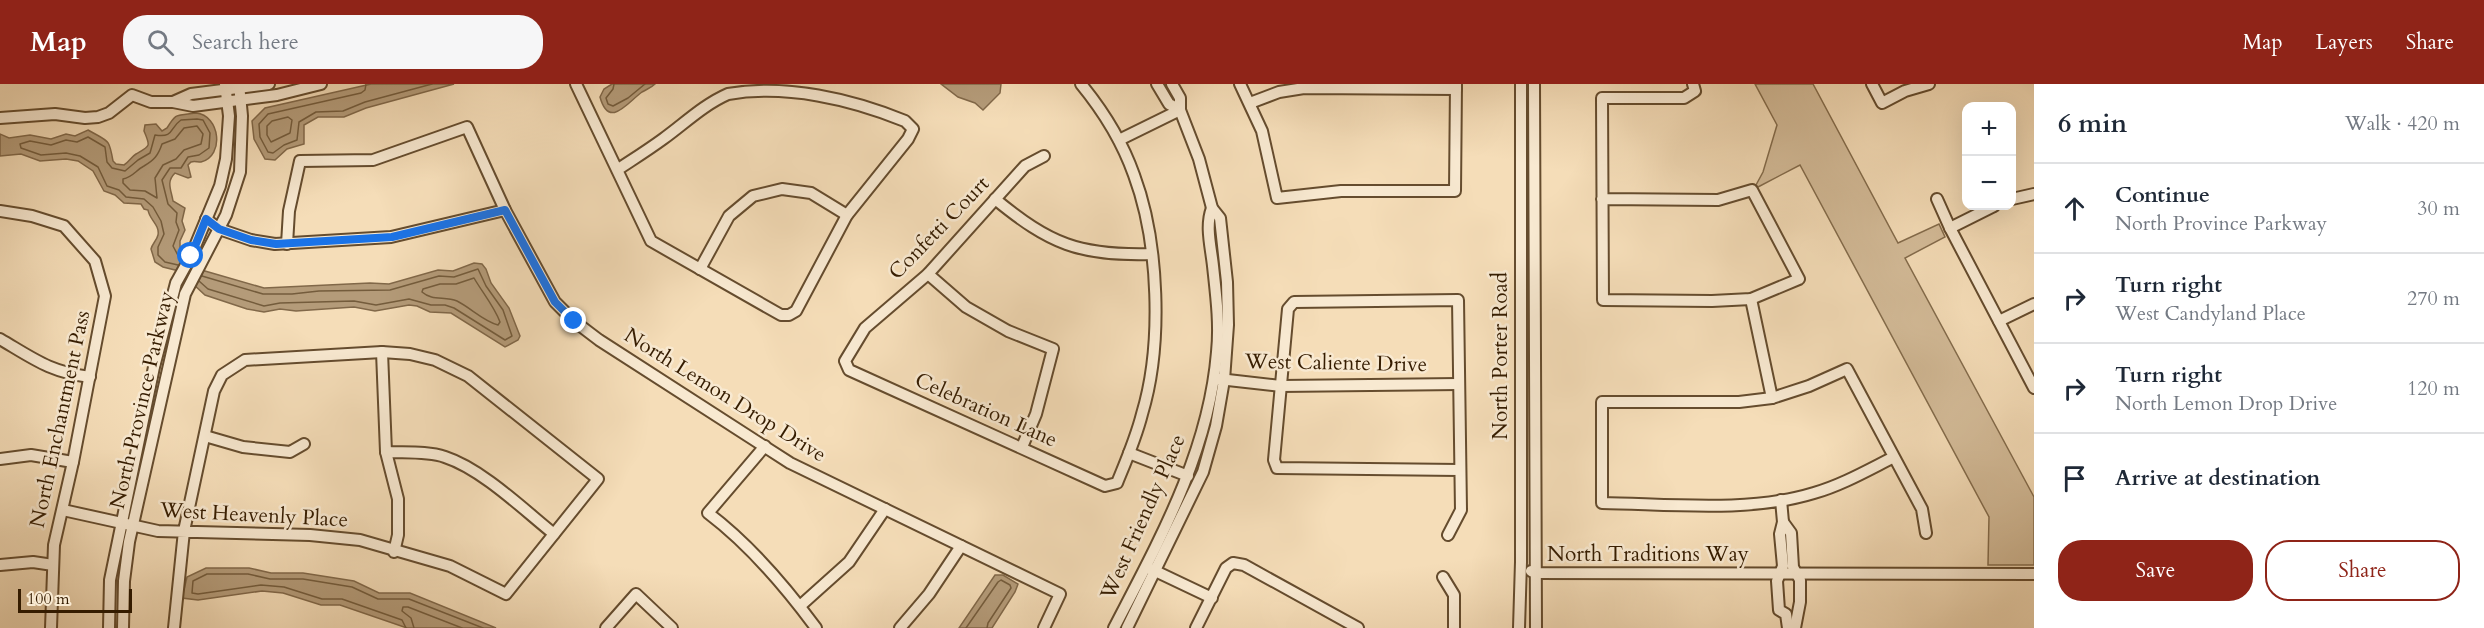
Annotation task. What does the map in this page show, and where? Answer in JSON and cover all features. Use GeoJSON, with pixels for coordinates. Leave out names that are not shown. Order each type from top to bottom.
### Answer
{"type":"FeatureCollection","features":[{"type":"Feature","properties":{"kind":"street"},"geometry":{"type":"LineString","coordinates":[[173,102],[191,94],[226,87],[269,84]]}},
{"type":"Feature","properties":{"kind":"street"},"geometry":{"type":"LineString","coordinates":[[0,118],[55,114],[85,118],[98,117],[114,110],[132,95],[152,102],[173,102],[193,106],[277,95],[321,84]]}},
{"type":"Feature","properties":{"kind":"street"},"geometry":{"type":"LineString","coordinates":[[576,84],[617,170],[651,241],[781,315],[789,315],[796,310],[847,215],[908,139],[913,129],[905,121],[864,104],[796,84],[761,86],[728,94],[695,114],[664,139],[617,170]]}},
{"type":"Feature","properties":{"kind":"street"},"geometry":{"type":"LineString","coordinates":[[1082,84],[1102,110],[1135,176],[1145,215],[1151,254],[1155,343],[1143,414],[1129,453],[1188,476]]}},
{"type":"Feature","properties":{"kind":"street","name":"West Friendly Place"},"geometry":{"type":"LineString","coordinates":[[1157,84],[1169,104],[1180,110]]}},
{"type":"Feature","properties":{"kind":"street","name":"West Friendly Place"},"geometry":{"type":"LineString","coordinates":[[1114,628],[1151,569],[1203,472],[1216,426],[1224,380],[1228,334],[1227,282],[1220,218],[1212,208],[1199,159],[1180,110],[1180,98],[1172,84]]}},
{"type":"Feature","properties":{"kind":"street"},"geometry":{"type":"LineString","coordinates":[[1240,84],[1262,131],[1278,198],[1341,191],[1455,191],[1456,87],[1304,88],[1279,93],[1250,103]]}},
{"type":"Feature","properties":{"kind":"street","name":"North Porter Road"},"geometry":{"type":"LineString","coordinates":[[1519,628],[1521,84]]}},
{"type":"Feature","properties":{"kind":"street","name":"North Porter Road"},"geometry":{"type":"LineString","coordinates":[[1534,84],[1536,628]]}},
{"type":"Feature","properties":{"kind":"street"},"geometry":{"type":"LineString","coordinates":[[1872,84],[1882,103],[1905,91],[1929,84]]}},
{"type":"Feature","properties":{"kind":"street","name":"North Province Parkway"},"geometry":{"type":"LineString","coordinates":[[123,628],[128,525],[154,367],[176,283],[219,229],[240,172],[241,100],[239,86]]}},
{"type":"Feature","properties":{"kind":"street","name":"North Province Parkway"},"geometry":{"type":"LineString","coordinates":[[109,628],[110,580],[128,525],[185,294],[206,219],[220,186],[226,159],[228,102],[226,87]]}},
{"type":"Feature","properties":{"kind":"street"},"geometry":{"type":"LineString","coordinates":[[1602,199],[1718,200],[1752,190],[1799,279],[1751,299],[1603,300],[1602,199],[1602,98],[1684,98],[1694,87]]}},
{"type":"Feature","properties":{"kind":"street"},"geometry":{"type":"LineString","coordinates":[[1119,140],[1180,110]]}},
{"type":"Feature","properties":{"kind":"street","name":"North Lemon Drop Drive"},"geometry":{"type":"LineString","coordinates":[[287,244],[289,211],[300,161],[373,160],[467,127],[505,210],[555,302],[574,321],[599,340],[790,463],[1060,594],[1044,628]]}},
{"type":"Feature","properties":{"kind":"street","name":"Confetti Court"},"geometry":{"type":"LineString","coordinates":[[845,361],[866,328],[928,274],[1025,165],[1044,156]]}},
{"type":"Feature","properties":{"kind":"street"},"geometry":{"type":"LineString","coordinates":[[700,269],[729,216],[753,196],[782,189],[811,193],[847,215]]}},
{"type":"Feature","properties":{"kind":"street"},"geometry":{"type":"LineString","coordinates":[[2016,198],[2034,194]]}},
{"type":"Feature","properties":{"kind":"street"},"geometry":{"type":"LineString","coordinates":[[1937,199],[2034,388]]}},
{"type":"Feature","properties":{"kind":"street"},"geometry":{"type":"LineString","coordinates":[[995,200],[1029,226],[1057,241],[1079,249],[1113,255],[1151,254]]}},
{"type":"Feature","properties":{"kind":"street","name":"West Friendly Place"},"geometry":{"type":"LineString","coordinates":[[1127,628],[1188,476],[1206,422],[1217,353],[1218,330],[1207,220],[1212,208]]}},
{"type":"Feature","properties":{"kind":"street"},"geometry":{"type":"LineString","coordinates":[[206,219],[219,229],[251,240],[287,244],[392,237],[505,210]]}},
{"type":"Feature","properties":{"kind":"street"},"geometry":{"type":"LineString","coordinates":[[1950,228],[1986,210]]}},
{"type":"Feature","properties":{"kind":"street","name":"North Enchantment Pass"},"geometry":{"type":"LineString","coordinates":[[0,211],[32,216],[64,226],[95,261],[105,296],[73,462],[54,544],[51,628]]}},
{"type":"Feature","properties":{"kind":"street"},"geometry":{"type":"LineString","coordinates":[[928,274],[966,307],[1008,331],[1053,349],[1036,414],[1022,447]]}},
{"type":"Feature","properties":{"kind":"street"},"geometry":{"type":"LineString","coordinates":[[1751,299],[1772,398]]}},
{"type":"Feature","properties":{"kind":"street"},"geometry":{"type":"LineString","coordinates":[[1448,535],[1461,510],[1458,300],[1294,302],[1288,309],[1275,460],[1277,468],[1459,470]]}},
{"type":"Feature","properties":{"kind":"street"},"geometry":{"type":"LineString","coordinates":[[1999,321],[2034,304]]}},
{"type":"Feature","properties":{"kind":"street"},"geometry":{"type":"LineString","coordinates":[[0,339],[64,374],[90,377]]}},
{"type":"Feature","properties":{"kind":"street"},"geometry":{"type":"LineString","coordinates":[[382,352],[386,452],[398,499],[398,535],[394,552]]}},
{"type":"Feature","properties":{"kind":"street"},"geometry":{"type":"LineString","coordinates":[[174,628],[184,531],[214,391],[222,375],[244,360],[382,352],[410,354],[435,360],[468,376],[598,479],[555,534],[468,467],[435,455],[386,452]]}},
{"type":"Feature","properties":{"kind":"street","name":"Celebration Lane"},"geometry":{"type":"LineString","coordinates":[[845,361],[849,370],[1105,486],[1117,483],[1129,453]]}},
{"type":"Feature","properties":{"kind":"street"},"geometry":{"type":"LineString","coordinates":[[1894,457],[1852,479],[1814,493],[1780,500],[1736,504],[1602,503],[1602,402],[1739,402],[1772,398],[1809,386],[1847,369],[1922,509],[1926,533]]}},
{"type":"Feature","properties":{"kind":"street","name":"West Caliente Drive"},"geometry":{"type":"LineString","coordinates":[[1213,379],[1281,386],[1459,384]]}},
{"type":"Feature","properties":{"kind":"street"},"geometry":{"type":"LineString","coordinates":[[205,436],[243,447],[290,452],[304,444]]}},
{"type":"Feature","properties":{"kind":"street"},"geometry":{"type":"LineString","coordinates":[[765,446],[708,513],[729,529],[800,606],[816,628]]}},
{"type":"Feature","properties":{"kind":"street"},"geometry":{"type":"LineString","coordinates":[[0,459],[31,455],[73,462]]}},
{"type":"Feature","properties":{"kind":"street","name":"North Traditions Way"},"geometry":{"type":"LineString","coordinates":[[1780,500],[1783,522],[1780,534],[1783,566],[1777,581],[1777,603],[1779,610],[1786,615],[1788,628]]}},
{"type":"Feature","properties":{"kind":"street"},"geometry":{"type":"LineString","coordinates":[[800,606],[849,562],[885,509]]}},
{"type":"Feature","properties":{"kind":"street","name":"West Heavenly Place"},"geometry":{"type":"LineString","coordinates":[[63,510],[158,531],[310,535],[360,540],[394,552],[450,566],[506,594],[555,534]]}},
{"type":"Feature","properties":{"kind":"street","name":"North Traditions Way"},"geometry":{"type":"LineString","coordinates":[[1783,522],[1791,533],[1794,567],[1800,580],[1800,602],[1795,628]]}},
{"type":"Feature","properties":{"kind":"street"},"geometry":{"type":"LineString","coordinates":[[900,628],[929,594],[961,546]]}},
{"type":"Feature","properties":{"kind":"street"},"geometry":{"type":"LineString","coordinates":[[0,565],[33,562],[53,565]]}},
{"type":"Feature","properties":{"kind":"street","name":"North Traditions Way"},"geometry":{"type":"LineString","coordinates":[[1521,562],[1525,569],[1536,573],[2034,574]]}},
{"type":"Feature","properties":{"kind":"street"},"geometry":{"type":"LineString","coordinates":[[1196,628],[1226,568],[1233,564],[1244,565],[1359,628]]}},
{"type":"Feature","properties":{"kind":"street"},"geometry":{"type":"LineString","coordinates":[[1151,569],[1212,598]]}},
{"type":"Feature","properties":{"kind":"street"},"geometry":{"type":"LineString","coordinates":[[1443,578],[1454,595],[1454,628]]}},
{"type":"Feature","properties":{"kind":"street"},"geometry":{"type":"LineString","coordinates":[[606,628],[636,594],[672,628]]}},
{"type":"Feature","properties":{"kind":"shaded area"},"geometry":{"type":"Polygon","coordinates":[[[1755,84],[1813,84],[1898,243],[1939,224],[1945,237],[1905,258],[2034,497],[2034,565],[1988,565],[1989,517],[1800,165],[1758,187],[1756,185],[1763,172],[1777,125],[1755,84]]]}},
{"type":"Feature","properties":{"kind":"water"},"geometry":{"type":"Polygon","coordinates":[[[371,84],[454,84],[366,108],[344,117],[318,117],[304,125],[304,144],[287,149],[275,160],[265,159],[254,139],[252,121],[265,108],[371,84]]]}},
{"type":"Feature","properties":{"kind":"water"},"geometry":{"type":"Polygon","coordinates":[[[612,84],[655,84],[614,113],[608,112],[600,97],[604,89],[612,84]]]}},
{"type":"Feature","properties":{"kind":"water"},"geometry":{"type":"Polygon","coordinates":[[[941,84],[1001,84],[1000,93],[983,110],[975,103],[958,97],[941,84]]]}},
{"type":"Feature","properties":{"kind":"water"},"geometry":{"type":"Polygon","coordinates":[[[196,113],[204,115],[210,121],[214,128],[216,144],[209,158],[201,162],[191,162],[188,165],[191,177],[175,173],[171,179],[173,201],[185,208],[182,221],[185,230],[180,241],[180,249],[187,259],[205,271],[264,288],[389,284],[438,270],[453,271],[474,263],[482,264],[491,283],[509,308],[520,336],[518,340],[505,347],[451,313],[430,312],[417,306],[409,305],[375,311],[354,307],[296,311],[280,309],[264,312],[247,309],[205,295],[179,271],[163,267],[155,262],[151,249],[158,231],[148,210],[144,209],[141,204],[124,203],[115,195],[104,191],[93,171],[78,161],[66,159],[40,161],[21,154],[0,156],[0,134],[9,138],[30,135],[51,139],[66,134],[75,136],[88,130],[107,141],[113,161],[124,165],[148,145],[144,131],[145,125],[156,124],[162,131],[178,116],[196,113]]]}},
{"type":"Feature","properties":{"kind":"water"},"geometry":{"type":"Polygon","coordinates":[[[206,568],[249,568],[271,573],[303,573],[354,581],[379,593],[410,593],[496,628],[407,628],[340,605],[321,605],[283,593],[262,591],[198,600],[182,598],[187,577],[206,568]]]}},
{"type":"Feature","properties":{"kind":"water"},"geometry":{"type":"Polygon","coordinates":[[[995,575],[1003,575],[1018,584],[992,628],[959,628],[995,575]]]}},
{"type":"Feature","properties":{"kind":"route"},"geometry":{"type":"LineString","coordinates":[[191,256],[206,219],[219,229],[251,240],[276,244],[392,237],[505,210],[555,302],[574,321]]}}]}
